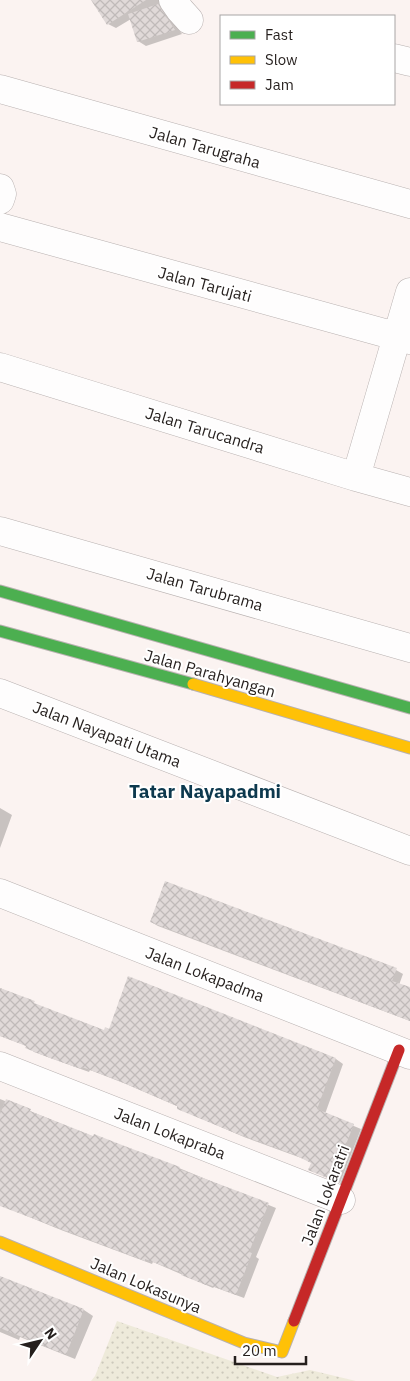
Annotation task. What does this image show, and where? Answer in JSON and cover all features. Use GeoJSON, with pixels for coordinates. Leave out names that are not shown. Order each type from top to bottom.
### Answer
{"type":"FeatureCollection","features":[{"type":"Feature","properties":{"kind":"main road","name":"Jalan Parahyangan"},"geometry":{"type":"LineString","coordinates":[[0,591],[229,660],[410,708]]}},
{"type":"Feature","properties":{"kind":"main road","name":"Jalan Parahyangan"},"geometry":{"type":"LineString","coordinates":[[0,631],[222,687],[410,748]]}},
{"type":"Feature","properties":{"kind":"main road","name":"Jalan Lokaratri"},"geometry":{"type":"LineString","coordinates":[[282,1352],[341,1200],[404,1052]]}},
{"type":"Feature","properties":{"kind":"main road","name":"Jalan Lokasunya"},"geometry":{"type":"LineString","coordinates":[[0,1242],[244,1343],[282,1352]]}},
{"type":"Feature","properties":{"kind":"street"},"geometry":{"type":"LineString","coordinates":[[395,58],[410,62]]}},
{"type":"Feature","properties":{"kind":"street","name":"Jalan Tarugraha"},"geometry":{"type":"LineString","coordinates":[[0,89],[410,204]]}},
{"type":"Feature","properties":{"kind":"street"},"geometry":{"type":"LineString","coordinates":[[0,188],[2,194],[0,200]]}},
{"type":"Feature","properties":{"kind":"street","name":"Jalan Tarujati"},"geometry":{"type":"LineString","coordinates":[[0,227],[404,338]]}},
{"type":"Feature","properties":{"kind":"street"},"geometry":{"type":"LineString","coordinates":[[356,477],[404,338],[410,292]]}},
{"type":"Feature","properties":{"kind":"street","name":"Jalan Tarucandra"},"geometry":{"type":"LineString","coordinates":[[0,366],[356,477],[410,492]]}},
{"type":"Feature","properties":{"kind":"street","name":"Jalan Tarubrama"},"geometry":{"type":"LineString","coordinates":[[0,530],[410,648]]}},
{"type":"Feature","properties":{"kind":"street","name":"Jalan Nayapati Utama"},"geometry":{"type":"LineString","coordinates":[[0,692],[410,851]]}},
{"type":"Feature","properties":{"kind":"street","name":"Jalan Lokapadma"},"geometry":{"type":"LineString","coordinates":[[0,893],[404,1052]]}},
{"type":"Feature","properties":{"kind":"street","name":"Jalan Lokapraba"},"geometry":{"type":"LineString","coordinates":[[0,1066],[341,1200]]}},
{"type":"Feature","properties":{"kind":"shaded area"},"geometry":{"type":"Polygon","coordinates":[[[117,1321],[277,1377],[310,1370],[356,1381],[91,1381],[95,1376],[117,1321]]]}},
{"type":"Feature","properties":{"kind":"building"},"geometry":{"type":"Polygon","coordinates":[[[91,0],[146,0],[107,25],[91,0]]]}},
{"type":"Feature","properties":{"kind":"building"},"geometry":{"type":"Polygon","coordinates":[[[158,4],[175,30],[137,42],[128,14],[158,4]]]}},
{"type":"Feature","properties":{"kind":"building"},"geometry":{"type":"Polygon","coordinates":[[[165,881],[397,968],[392,981],[410,987],[410,1021],[150,922],[165,881]]]}},
{"type":"Feature","properties":{"kind":"building"},"geometry":{"type":"Polygon","coordinates":[[[128,976],[336,1058],[317,1109],[354,1124],[332,1180],[308,1170],[311,1163],[295,1155],[177,1109],[177,1106],[117,1080],[50,1058],[0,1036],[0,988],[104,1030],[105,1027],[109,1029],[128,976]]]}},
{"type":"Feature","properties":{"kind":"building"},"geometry":{"type":"Polygon","coordinates":[[[6,1099],[31,1109],[30,1111],[93,1136],[94,1134],[269,1203],[249,1252],[252,1253],[236,1295],[206,1285],[181,1275],[182,1273],[145,1259],[145,1261],[0,1206],[0,1114],[6,1099]]]}},
{"type":"Feature","properties":{"kind":"building"},"geometry":{"type":"Polygon","coordinates":[[[0,1276],[84,1309],[66,1355],[0,1328],[0,1276]]]}},
{"type":"Feature","properties":{"kind":"traffic: fast"},"geometry":{"type":"LineString","coordinates":[[0,591],[410,708]]}},
{"type":"Feature","properties":{"kind":"traffic: fast"},"geometry":{"type":"LineString","coordinates":[[0,631],[193,684]]}},
{"type":"Feature","properties":{"kind":"traffic: slow"},"geometry":{"type":"LineString","coordinates":[[193,684],[410,748]]}},
{"type":"Feature","properties":{"kind":"traffic: slow"},"geometry":{"type":"LineString","coordinates":[[0,1242],[244,1343],[282,1352],[294,1321]]}},
{"type":"Feature","properties":{"kind":"traffic: jam"},"geometry":{"type":"LineString","coordinates":[[294,1321],[399,1050]]}},
{"type":"Feature","properties":{"kind":"district","name":"Tatar Nayapadmi"},"geometry":{"type":"Point","coordinates":[205,791]}}]}
